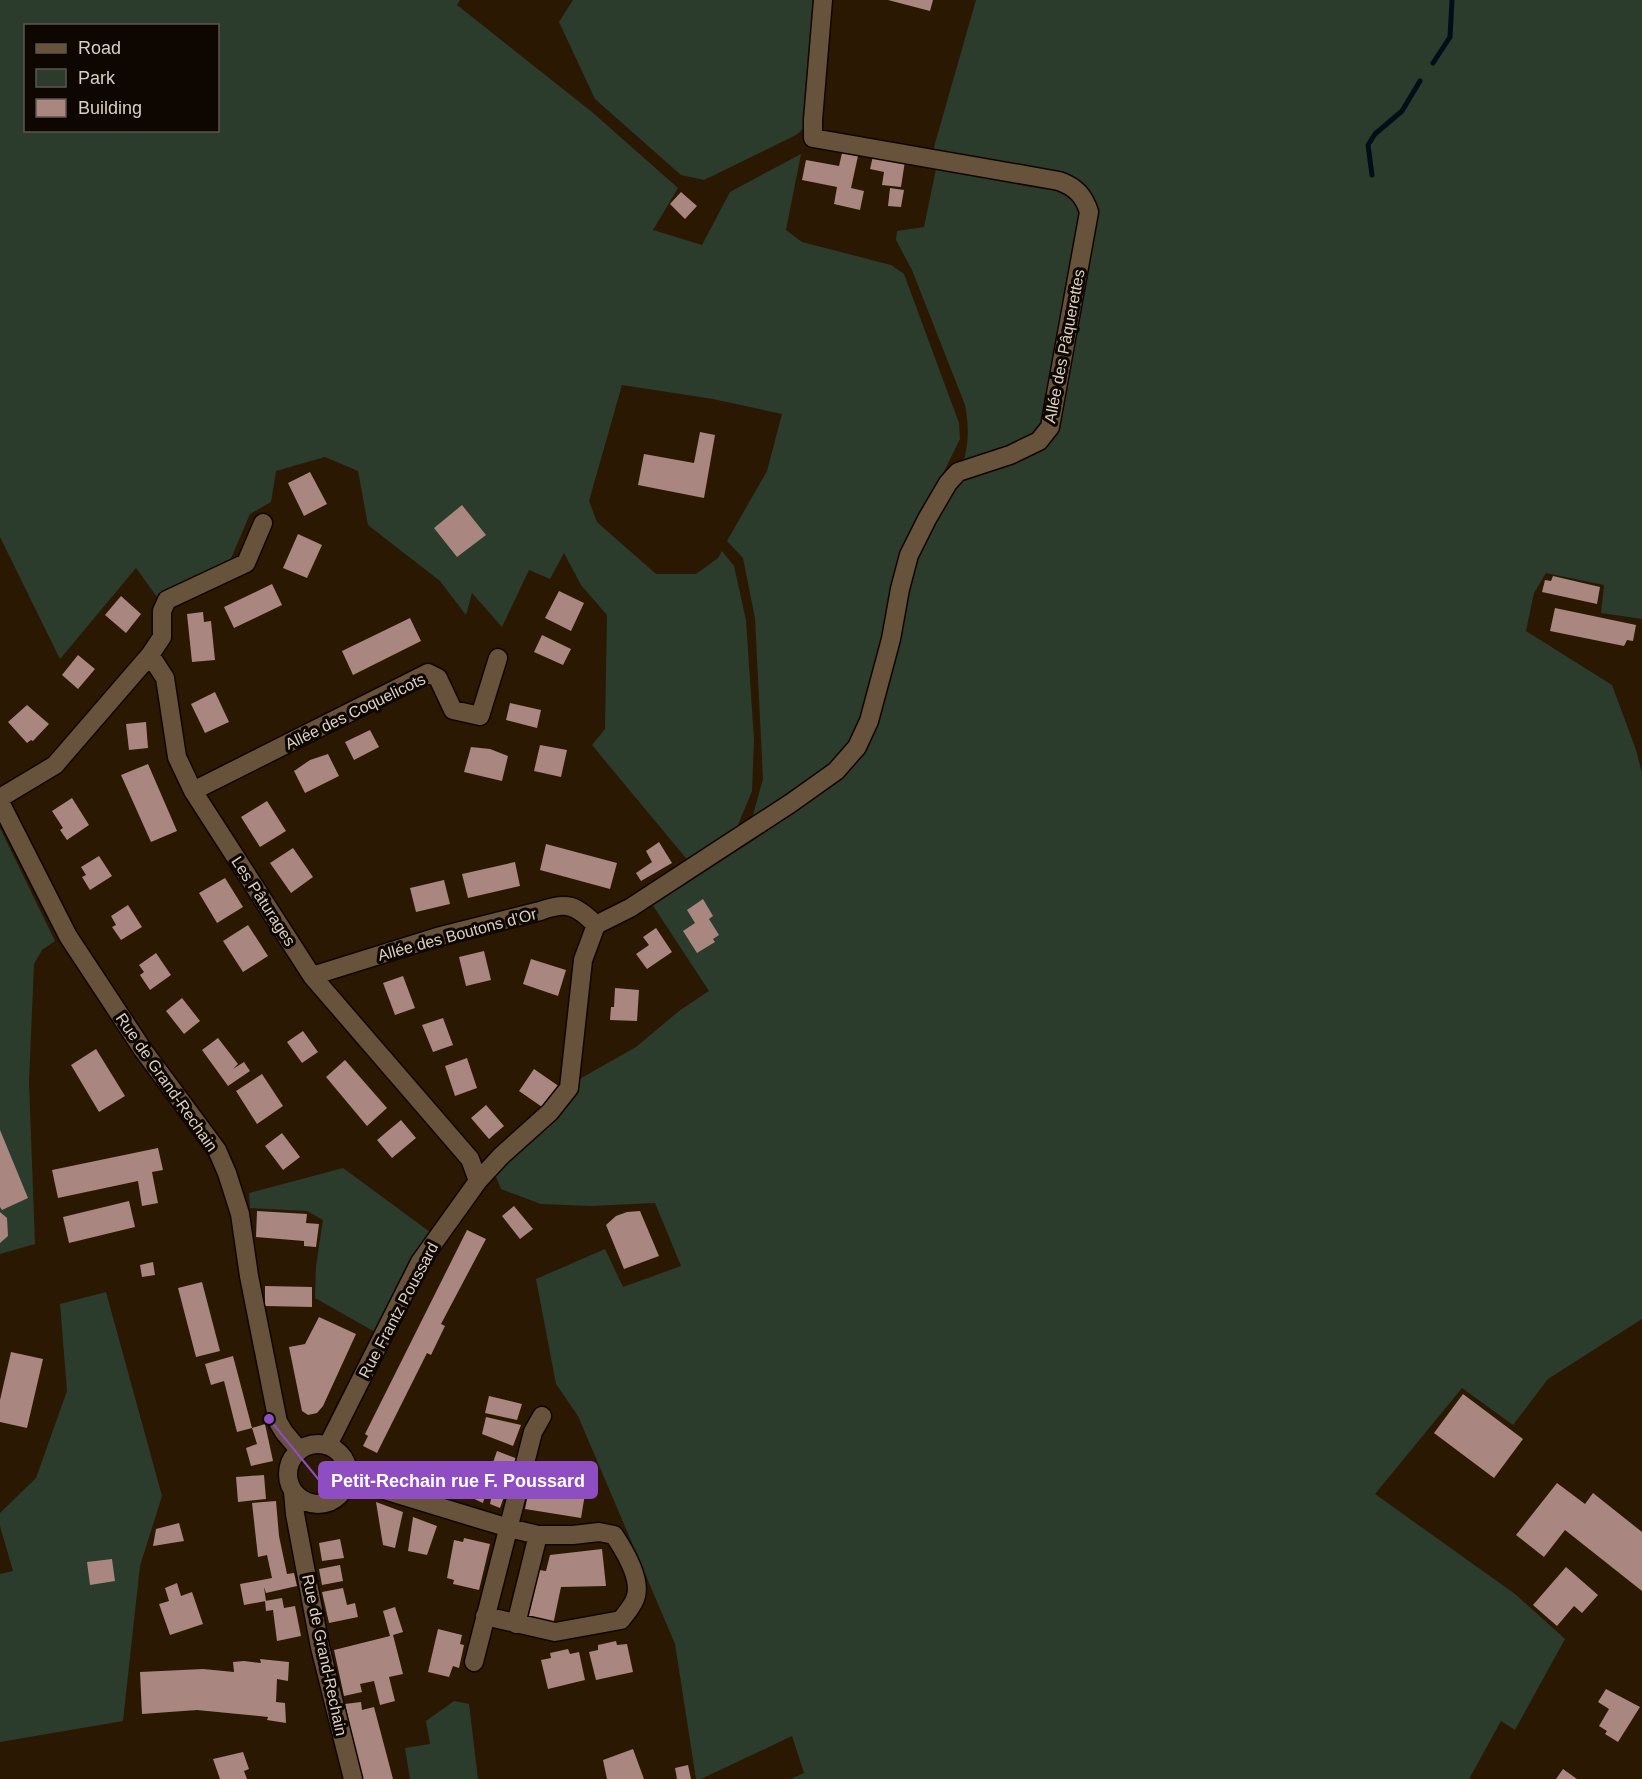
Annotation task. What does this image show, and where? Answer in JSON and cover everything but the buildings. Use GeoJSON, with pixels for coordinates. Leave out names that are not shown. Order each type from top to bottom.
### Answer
{"type":"FeatureCollection","features":[{"type":"Feature","properties":{"kind":"street","name":"Allée des Pâquerettes"},"geometry":{"type":"LineString","coordinates":[[596,925],[630,908],[702,862],[837,771],[857,747],[872,710],[891,639],[909,555],[948,483],[958,472],[1039,441],[1050,427],[1089,212],[1085,200],[1069,184],[1059,181],[813,138],[823,0]]}},
{"type":"Feature","properties":{"kind":"street"},"geometry":{"type":"LineString","coordinates":[[0,800],[55,765],[150,655],[162,637],[162,611],[167,600],[246,563],[263,523]]}},
{"type":"Feature","properties":{"kind":"street","name":"Les Pâturages"},"geometry":{"type":"LineString","coordinates":[[150,655],[165,678],[177,756],[193,791],[312,976],[470,1159],[477,1181]]}},
{"type":"Feature","properties":{"kind":"street","name":"Allée des Coquelicots"},"geometry":{"type":"LineString","coordinates":[[193,791],[428,673],[438,678],[453,710],[480,716],[498,658]]}},
{"type":"Feature","properties":{"kind":"street","name":"Rue de Grand-Rechain"},"geometry":{"type":"LineString","coordinates":[[0,800],[68,936],[144,1050],[217,1150],[240,1214],[249,1276],[278,1422],[299,1450]]}},
{"type":"Feature","properties":{"kind":"street","name":"Allée des Boutons d’Or"},"geometry":{"type":"LineString","coordinates":[[312,976],[436,937],[540,912],[555,905],[569,905],[584,913],[596,925]]}},
{"type":"Feature","properties":{"kind":"street"},"geometry":{"type":"LineString","coordinates":[[477,1181],[501,1155],[550,1112],[569,1088],[583,960],[596,925]]}},
{"type":"Feature","properties":{"kind":"street","name":"Rue Frantz Poussard"},"geometry":{"type":"LineString","coordinates":[[328,1445],[420,1262],[477,1181]]}},
{"type":"Feature","properties":{"kind":"street"},"geometry":{"type":"LineString","coordinates":[[474,1662],[532,1432],[542,1416]]}},
{"type":"Feature","properties":{"kind":"street"},"geometry":{"type":"LineString","coordinates":[[313,1444],[328,1445],[343,1456],[348,1474],[347,1483],[335,1499],[326,1504],[315,1505],[299,1498],[293,1492],[288,1474],[290,1464],[299,1450],[313,1444]]}},
{"type":"Feature","properties":{"kind":"street"},"geometry":{"type":"LineString","coordinates":[[347,1483],[361,1483],[538,1535],[599,1532],[614,1535],[625,1552],[634,1573],[637,1593],[621,1620],[555,1632],[485,1616]]}},
{"type":"Feature","properties":{"kind":"street","name":"Rue de Grand-Rechain"},"geometry":{"type":"LineString","coordinates":[[293,1492],[320,1647],[353,1779]]}},
{"type":"Feature","properties":{"kind":"street"},"geometry":{"type":"LineString","coordinates":[[299,1530],[315,1505]]}},
{"type":"Feature","properties":{"kind":"street"},"geometry":{"type":"LineString","coordinates":[[516,1624],[538,1535]]}},
{"type":"Feature","properties":{"kind":"green space"},"geometry":{"type":"Polygon","coordinates":[[[0,0],[460,0],[457,5],[592,112],[678,188],[653,230],[702,245],[730,192],[801,154],[786,230],[802,242],[891,265],[904,274],[959,423],[960,439],[903,555],[864,721],[839,763],[750,826],[763,779],[755,618],[743,558],[727,541],[767,471],[782,414],[713,399],[622,385],[589,501],[597,522],[656,574],[696,574],[718,558],[722,551],[734,566],[746,620],[754,740],[752,791],[733,837],[690,863],[592,745],[605,729],[607,615],[581,585],[564,553],[550,579],[529,570],[502,627],[472,593],[466,615],[440,581],[368,525],[358,471],[325,457],[276,471],[271,502],[250,514],[229,563],[157,597],[136,568],[60,659],[0,537],[0,0]]]}},
{"type":"Feature","properties":{"kind":"green space"},"geometry":{"type":"Polygon","coordinates":[[[573,0],[817,0],[804,128],[796,135],[704,180],[681,175],[595,99],[559,22],[573,0]]]}},
{"type":"Feature","properties":{"kind":"green space"},"geometry":{"type":"Polygon","coordinates":[[[976,0],[1642,0],[1642,619],[1601,613],[1604,585],[1546,573],[1534,593],[1526,631],[1612,685],[1642,773],[1642,1319],[1548,1379],[1513,1425],[1462,1388],[1375,1494],[1515,1594],[1565,1639],[1515,1730],[1501,1721],[1469,1779],[791,1779],[804,1773],[792,1736],[701,1779],[696,1779],[675,1644],[578,1416],[556,1384],[536,1279],[605,1249],[623,1287],[681,1266],[655,1203],[590,1206],[541,1204],[501,1189],[494,1172],[576,1081],[636,1047],[679,1011],[709,991],[650,901],[810,798],[859,759],[878,718],[911,559],[960,477],[1045,442],[1091,198],[932,154],[976,0]]]}},
{"type":"Feature","properties":{"kind":"green space"},"geometry":{"type":"Polygon","coordinates":[[[937,164],[1057,189],[1071,194],[1082,215],[1040,436],[963,464],[968,434],[965,405],[912,270],[896,240],[897,231],[924,227],[937,164]]]}},
{"type":"Feature","properties":{"kind":"green space"},"geometry":{"type":"Polygon","coordinates":[[[0,828],[55,941],[42,950],[34,964],[29,1082],[35,1244],[0,1254],[0,828]]]}},
{"type":"Feature","properties":{"kind":"green space"},"geometry":{"type":"Polygon","coordinates":[[[343,1168],[430,1232],[413,1267],[375,1332],[315,1298],[316,1266],[323,1220],[307,1211],[250,1208],[249,1193],[343,1168]]]}},
{"type":"Feature","properties":{"kind":"green space"},"geometry":{"type":"Polygon","coordinates":[[[106,1292],[162,1496],[140,1566],[123,1721],[0,1742],[0,1574],[13,1571],[0,1526],[0,1513],[36,1478],[67,1391],[60,1304],[106,1292]]]}},
{"type":"Feature","properties":{"kind":"green space"},"geometry":{"type":"Polygon","coordinates":[[[454,1701],[469,1704],[478,1779],[410,1779],[405,1748],[430,1744],[426,1721],[454,1701]]]}},
{"type":"Feature","properties":{"kind":"waterway"},"geometry":{"type":"LineString","coordinates":[[1433,63],[1450,37],[1452,0]]}},
{"type":"Feature","properties":{"kind":"waterway"},"geometry":{"type":"LineString","coordinates":[[1372,175],[1368,145],[1375,134],[1402,111],[1420,81]]}},
{"type":"Feature","properties":{"kind":"place","name":"Petit-Rechain rue F. Poussard"},"geometry":{"type":"Point","coordinates":[269,1419]}}]}
